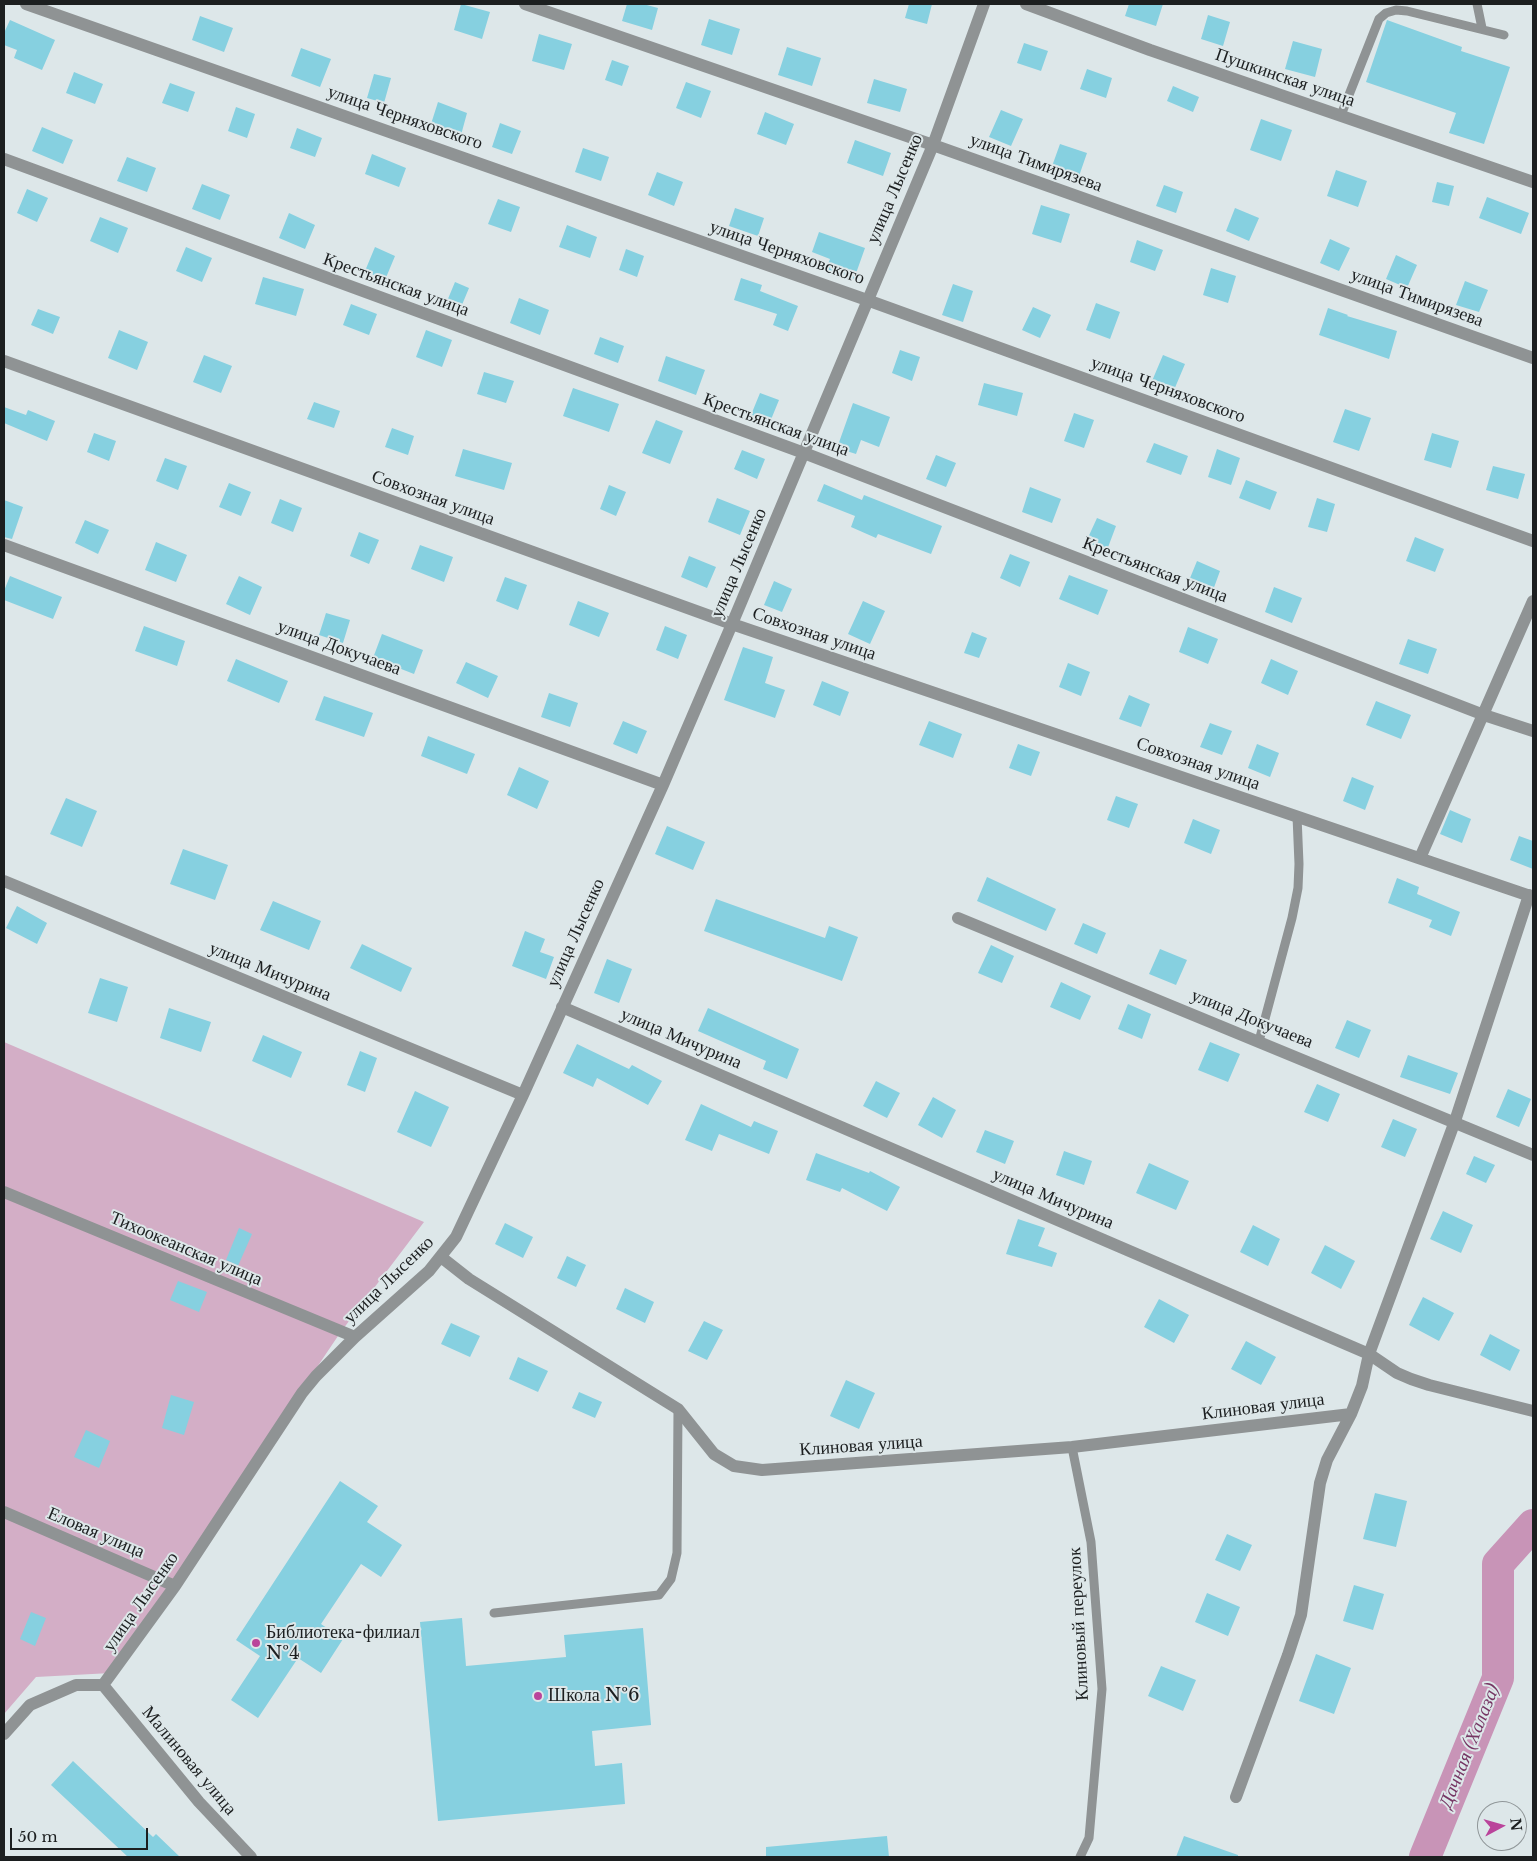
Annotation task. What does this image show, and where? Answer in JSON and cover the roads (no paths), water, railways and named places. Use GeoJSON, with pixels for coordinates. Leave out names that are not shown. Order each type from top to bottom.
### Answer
{"type":"FeatureCollection","features":[{"type":"Feature","properties":{"kind":"street","name":"улица Черняховского"},"geometry":{"type":"LineString","coordinates":[[26,4],[867,300],[1533,540]]}},
{"type":"Feature","properties":{"kind":"street","name":"улица Тимирязева"},"geometry":{"type":"LineString","coordinates":[[525,4],[933,145],[1533,358]]}},
{"type":"Feature","properties":{"kind":"street","name":"улица Лысенко"},"geometry":{"type":"LineString","coordinates":[[103,1685],[175,1586],[302,1393],[316,1376],[354,1338],[429,1271],[456,1238],[523,1095],[663,785],[732,624],[933,145],[984,4]]}},
{"type":"Feature","properties":{"kind":"street","name":"Пушкинская улица"},"geometry":{"type":"LineString","coordinates":[[1026,4],[1150,50],[1533,182]]}},
{"type":"Feature","properties":{"kind":"street","name":"Крестьянская улица"},"geometry":{"type":"LineString","coordinates":[[4,159],[804,453],[1484,715],[1533,730]]}},
{"type":"Feature","properties":{"kind":"street","name":"Совхозная улица"},"geometry":{"type":"LineString","coordinates":[[4,361],[732,624],[1531,896]]}},
{"type":"Feature","properties":{"kind":"street","name":"улица Докучаева"},"geometry":{"type":"LineString","coordinates":[[4,545],[663,785]]}},
{"type":"Feature","properties":{"kind":"street"},"geometry":{"type":"LineString","coordinates":[[1420,858],[1533,601]]}},
{"type":"Feature","properties":{"kind":"street","name":"улица Мичурина"},"geometry":{"type":"LineString","coordinates":[[4,881],[523,1095]]}},
{"type":"Feature","properties":{"kind":"street"},"geometry":{"type":"LineString","coordinates":[[1236,1797],[1301,1615],[1320,1483],[1327,1460],[1351,1414],[1362,1386],[1369,1354],[1455,1121],[1531,896]]}},
{"type":"Feature","properties":{"kind":"street","name":"улица Докучаева"},"geometry":{"type":"LineString","coordinates":[[958,918],[1455,1121],[1533,1155]]}},
{"type":"Feature","properties":{"kind":"street","name":"улица Мичурина"},"geometry":{"type":"LineString","coordinates":[[562,1007],[1369,1354],[1397,1372],[1429,1385],[1533,1411]]}},
{"type":"Feature","properties":{"kind":"street","name":"Тихоокеанская улица"},"geometry":{"type":"LineString","coordinates":[[4,1192],[354,1338]]}},
{"type":"Feature","properties":{"kind":"street","name":"Клиновая улица"},"geometry":{"type":"LineString","coordinates":[[441,1257],[469,1279],[678,1409],[714,1454],[734,1466],[762,1470],[1072,1447],[1351,1414]]}},
{"type":"Feature","properties":{"kind":"street","name":"Еловая улица"},"geometry":{"type":"LineString","coordinates":[[4,1512],[175,1586]]}},
{"type":"Feature","properties":{"kind":"street"},"geometry":{"type":"LineString","coordinates":[[4,1734],[30,1706],[76,1685],[103,1685]]}},
{"type":"Feature","properties":{"kind":"street","name":"Малиновая улица"},"geometry":{"type":"LineString","coordinates":[[103,1685],[199,1802],[251,1857]]}},
{"type":"Feature","properties":{"kind":"lane"},"geometry":{"type":"LineString","coordinates":[[1477,4],[1482,28]]}},
{"type":"Feature","properties":{"kind":"lane"},"geometry":{"type":"LineString","coordinates":[[1341,116],[1379,19],[1386,13],[1396,10],[1407,11],[1504,34]]}},
{"type":"Feature","properties":{"kind":"lane"},"geometry":{"type":"LineString","coordinates":[[1259,1041],[1292,918],[1298,888],[1297,816]]}},
{"type":"Feature","properties":{"kind":"lane"},"geometry":{"type":"LineString","coordinates":[[494,1613],[658,1595],[671,1579],[677,1553],[678,1409]]}},
{"type":"Feature","properties":{"kind":"lane","name":"Клиновый переулок"},"geometry":{"type":"LineString","coordinates":[[1072,1447],[1091,1542],[1102,1689],[1089,1838],[1080,1857]]}},
{"type":"Feature","properties":{"kind":"waterway","name":"Дачная (Халаза)"},"geometry":{"type":"LineString","coordinates":[[1425,1857],[1498,1678],[1498,1564],[1533,1525]]}},
{"type":"Feature","properties":{"kind":"place","name":"Библиотека-филиал №4"},"geometry":{"type":"Point","coordinates":[256,1643]}},
{"type":"Feature","properties":{"kind":"place","name":"Школа №6"},"geometry":{"type":"Point","coordinates":[538,1696]}}]}
